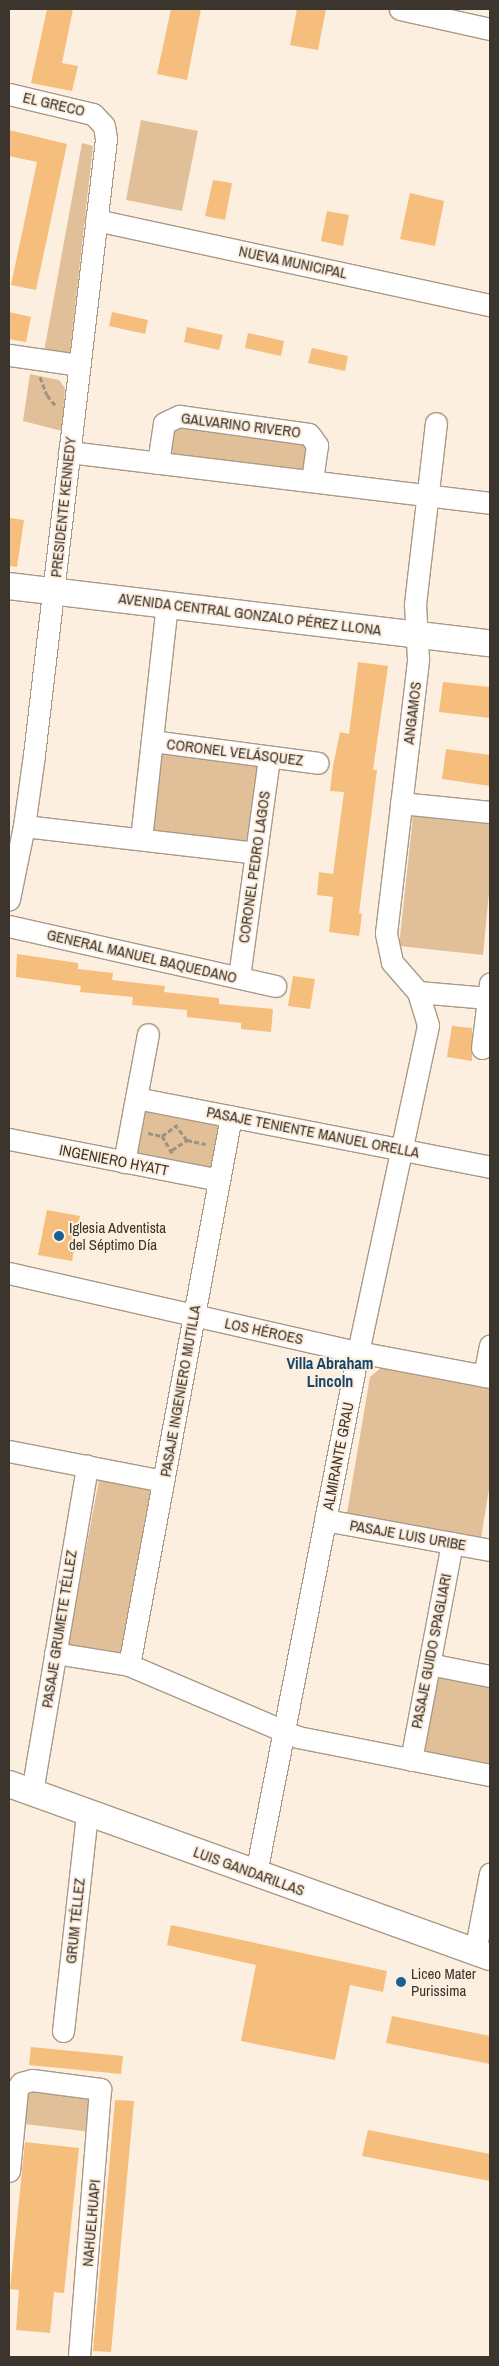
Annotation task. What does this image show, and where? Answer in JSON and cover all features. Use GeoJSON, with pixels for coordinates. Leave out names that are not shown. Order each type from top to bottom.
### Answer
{"type":"FeatureCollection","features":[{"type":"Feature","properties":{"kind":"street"},"geometry":{"type":"LineString","coordinates":[[400,9],[490,29]]}},
{"type":"Feature","properties":{"kind":"street","name":"EL GRECO"},"geometry":{"type":"LineString","coordinates":[[9,94],[87,111],[97,117]]}},
{"type":"Feature","properties":{"kind":"street","name":"PRESIDENTE KENNEDY"},"geometry":{"type":"LineString","coordinates":[[9,899],[24,826],[106,139],[104,126],[97,117]]}},
{"type":"Feature","properties":{"kind":"street","name":"NUEVA MUNICIPAL"},"geometry":{"type":"LineString","coordinates":[[96,220],[490,305]]}},
{"type":"Feature","properties":{"kind":"street"},"geometry":{"type":"LineString","coordinates":[[9,355],[78,365]]}},
{"type":"Feature","properties":{"kind":"street","name":"GALVARINO RIVERO"},"geometry":{"type":"LineString","coordinates":[[158,463],[164,423],[173,416],[188,417],[310,434],[316,446],[312,481]]}},
{"type":"Feature","properties":{"kind":"street","name":"ANGAMOS"},"geometry":{"type":"LineString","coordinates":[[418,992],[396,970],[386,943],[418,659],[416,604],[436,424]]}},
{"type":"Feature","properties":{"kind":"street"},"geometry":{"type":"LineString","coordinates":[[69,452],[490,503]]}},
{"type":"Feature","properties":{"kind":"street","name":"AVENIDA CENTRAL GONZALO PÉREZ LLONA"},"geometry":{"type":"LineString","coordinates":[[9,586],[490,643]]}},
{"type":"Feature","properties":{"kind":"street"},"geometry":{"type":"LineString","coordinates":[[141,840],[167,605]]}},
{"type":"Feature","properties":{"kind":"street","name":"CORONEL VELÁSQUEZ"},"geometry":{"type":"LineString","coordinates":[[152,741],[318,763]]}},
{"type":"Feature","properties":{"kind":"street","name":"CORONEL PEDRO LAGOS"},"geometry":{"type":"LineString","coordinates":[[239,977],[269,757]]}},
{"type":"Feature","properties":{"kind":"street"},"geometry":{"type":"LineString","coordinates":[[401,803],[490,812]]}},
{"type":"Feature","properties":{"kind":"street"},"geometry":{"type":"LineString","coordinates":[[24,826],[256,853]]}},
{"type":"Feature","properties":{"kind":"street","name":"GENERAL MANUEL BAQUEDANO"},"geometry":{"type":"LineString","coordinates":[[9,926],[275,986]]}},
{"type":"Feature","properties":{"kind":"street"},"geometry":{"type":"LineString","coordinates":[[418,992],[489,990],[482,1048]]}},
{"type":"Feature","properties":{"kind":"street","name":"ALMIRANTE GRAU"},"geometry":{"type":"LineString","coordinates":[[256,1874],[358,1352],[428,1025],[427,1013],[418,992]]}},
{"type":"Feature","properties":{"kind":"street"},"geometry":{"type":"LineString","coordinates":[[124,1162],[148,1034]]}},
{"type":"Feature","properties":{"kind":"street","name":"PASAJE TENIENTE MANUEL ORELLA"},"geometry":{"type":"LineString","coordinates":[[136,1098],[490,1167]]}},
{"type":"Feature","properties":{"kind":"street","name":"PASAJE INGENIERO MUTILLA"},"geometry":{"type":"LineString","coordinates":[[129,1665],[230,1116]]}},
{"type":"Feature","properties":{"kind":"street","name":"INGENIERO HYATT"},"geometry":{"type":"LineString","coordinates":[[9,1139],[219,1180]]}},
{"type":"Feature","properties":{"kind":"street","name":"LOS HÉROES"},"geometry":{"type":"LineString","coordinates":[[9,1273],[358,1352],[487,1377]]}},
{"type":"Feature","properties":{"kind":"street"},"geometry":{"type":"LineString","coordinates":[[487,1377],[490,1346]]}},
{"type":"Feature","properties":{"kind":"street"},"geometry":{"type":"LineString","coordinates":[[9,1451],[163,1481]]}},
{"type":"Feature","properties":{"kind":"street","name":"PASAJE GRUMETE TÉLLEZ"},"geometry":{"type":"LineString","coordinates":[[21,1788],[55,1653],[87,1466]]}},
{"type":"Feature","properties":{"kind":"street","name":"PASAJE LUIS URIBE"},"geometry":{"type":"LineString","coordinates":[[325,1520],[490,1550]]}},
{"type":"Feature","properties":{"kind":"street","name":"PASAJE GUIDO SPAGLIARI"},"geometry":{"type":"LineString","coordinates":[[411,1760],[452,1543]]}},
{"type":"Feature","properties":{"kind":"street"},"geometry":{"type":"LineString","coordinates":[[55,1653],[129,1665],[284,1732],[314,1741],[490,1774]]}},
{"type":"Feature","properties":{"kind":"street"},"geometry":{"type":"LineString","coordinates":[[429,1664],[490,1676]]}},
{"type":"Feature","properties":{"kind":"street","name":"LUIS GANDARILLAS"},"geometry":{"type":"LineString","coordinates":[[21,1788],[483,1954]]}},
{"type":"Feature","properties":{"kind":"street","name":"GRUM TÉLLEZ"},"geometry":{"type":"LineString","coordinates":[[63,2031],[87,1812]]}},
{"type":"Feature","properties":{"kind":"street"},"geometry":{"type":"LineString","coordinates":[[483,1954],[490,1873]]}},
{"type":"Feature","properties":{"kind":"street","name":"NAHUELHUAPI"},"geometry":{"type":"LineString","coordinates":[[9,2171],[17,2090],[21,2082],[32,2080],[100,2088],[102,2098],[79,2357]]}},
{"type":"Feature","properties":{"kind":"path"},"geometry":{"type":"LineString","coordinates":[[35,360],[47,395],[55,406],[73,413]]}},
{"type":"Feature","properties":{"kind":"path"},"geometry":{"type":"LineString","coordinates":[[177,1126],[187,1140],[172,1150],[162,1136],[177,1126]]}},
{"type":"Feature","properties":{"kind":"shaded area"},"geometry":{"type":"Polygon","coordinates":[[[141,120],[198,131],[182,211],[126,200],[141,120]]]}},
{"type":"Feature","properties":{"kind":"shaded area"},"geometry":{"type":"Polygon","coordinates":[[[82,143],[93,146],[70,352],[66,358],[44,352],[82,143]]]}},
{"type":"Feature","properties":{"kind":"shaded area"},"geometry":{"type":"Polygon","coordinates":[[[30,374],[59,380],[65,388],[62,431],[23,421],[30,374]]]}},
{"type":"Feature","properties":{"kind":"shaded area"},"geometry":{"type":"Polygon","coordinates":[[[183,422],[309,445],[307,470],[165,453],[168,431],[183,422]]]}},
{"type":"Feature","properties":{"kind":"shaded area"},"geometry":{"type":"Polygon","coordinates":[[[157,752],[258,763],[246,849],[148,837],[157,752]]]}},
{"type":"Feature","properties":{"kind":"shaded area"},"geometry":{"type":"Polygon","coordinates":[[[413,816],[490,823],[490,882],[483,955],[399,946],[413,816]]]}},
{"type":"Feature","properties":{"kind":"shaded area"},"geometry":{"type":"Polygon","coordinates":[[[145,1108],[224,1123],[217,1174],[135,1159],[145,1108]]]}},
{"type":"Feature","properties":{"kind":"shaded area"},"geometry":{"type":"Polygon","coordinates":[[[381,1368],[490,1386],[490,1483],[480,1544],[347,1513],[370,1377],[381,1368]]]}},
{"type":"Feature","properties":{"kind":"shaded area"},"geometry":{"type":"Polygon","coordinates":[[[99,1480],[155,1491],[127,1658],[67,1650],[99,1480]]]}},
{"type":"Feature","properties":{"kind":"shaded area"},"geometry":{"type":"Polygon","coordinates":[[[432,1674],[490,1685],[490,1766],[418,1753],[432,1674]]]}},
{"type":"Feature","properties":{"kind":"shaded area"},"geometry":{"type":"Polygon","coordinates":[[[29,2085],[96,2093],[92,2132],[24,2124],[29,2085]]]}},
{"type":"Feature","properties":{"kind":"building"},"geometry":{"type":"Polygon","coordinates":[[[47,9],[73,9],[62,63],[78,66],[72,91],[31,83],[47,9]]]}},
{"type":"Feature","properties":{"kind":"building"},"geometry":{"type":"Polygon","coordinates":[[[171,9],[201,9],[187,80],[157,74],[171,9]]]}},
{"type":"Feature","properties":{"kind":"building"},"geometry":{"type":"Polygon","coordinates":[[[297,9],[326,9],[318,50],[290,45],[297,9]]]}},
{"type":"Feature","properties":{"kind":"building"},"geometry":{"type":"Polygon","coordinates":[[[9,130],[67,144],[36,290],[11,285],[37,162],[9,156],[9,130]]]}},
{"type":"Feature","properties":{"kind":"building"},"geometry":{"type":"Polygon","coordinates":[[[213,180],[232,183],[225,220],[205,216],[213,180]]]}},
{"type":"Feature","properties":{"kind":"building"},"geometry":{"type":"Polygon","coordinates":[[[410,193],[444,201],[435,246],[400,239],[410,193]]]}},
{"type":"Feature","properties":{"kind":"building"},"geometry":{"type":"Polygon","coordinates":[[[327,211],[349,215],[343,246],[321,241],[327,211]]]}},
{"type":"Feature","properties":{"kind":"building"},"geometry":{"type":"Polygon","coordinates":[[[9,312],[31,317],[26,342],[9,339],[9,312]]]}},
{"type":"Feature","properties":{"kind":"building"},"geometry":{"type":"Polygon","coordinates":[[[112,312],[148,320],[145,334],[109,326],[112,312]]]}},
{"type":"Feature","properties":{"kind":"building"},"geometry":{"type":"Polygon","coordinates":[[[187,327],[223,335],[219,350],[184,342],[187,327]]]}},
{"type":"Feature","properties":{"kind":"building"},"geometry":{"type":"Polygon","coordinates":[[[248,333],[284,341],[281,356],[245,348],[248,333]]]}},
{"type":"Feature","properties":{"kind":"building"},"geometry":{"type":"Polygon","coordinates":[[[312,348],[348,356],[345,371],[308,363],[312,348]]]}},
{"type":"Feature","properties":{"kind":"building"},"geometry":{"type":"Polygon","coordinates":[[[9,518],[24,520],[17,567],[9,566],[9,518]]]}},
{"type":"Feature","properties":{"kind":"building"},"geometry":{"type":"Polygon","coordinates":[[[358,662],[388,666],[373,770],[377,770],[359,913],[362,914],[359,936],[329,932],[333,897],[317,895],[319,872],[333,874],[344,792],[330,791],[340,732],[349,734],[358,662]]]}},
{"type":"Feature","properties":{"kind":"building"},"geometry":{"type":"Polygon","coordinates":[[[443,682],[490,687],[490,718],[439,712],[443,682]]]}},
{"type":"Feature","properties":{"kind":"building"},"geometry":{"type":"Polygon","coordinates":[[[446,749],[490,755],[490,786],[442,779],[446,749]]]}},
{"type":"Feature","properties":{"kind":"building"},"geometry":{"type":"Polygon","coordinates":[[[17,954],[78,963],[78,969],[113,973],[112,980],[165,986],[164,992],[219,998],[219,1004],[273,1009],[271,1032],[241,1029],[241,1023],[187,1017],[187,1010],[132,1005],[133,997],[80,992],[81,986],[16,977],[17,954]]]}},
{"type":"Feature","properties":{"kind":"building"},"geometry":{"type":"Polygon","coordinates":[[[293,976],[315,979],[310,1009],[288,1006],[293,976]]]}},
{"type":"Feature","properties":{"kind":"building"},"geometry":{"type":"Polygon","coordinates":[[[452,1026],[472,1028],[472,1061],[447,1057],[452,1026]]]}},
{"type":"Feature","properties":{"kind":"building","name":"Iglesia Adventista del Séptimo Día"},"geometry":{"type":"Polygon","coordinates":[[[47,1210],[80,1216],[72,1261],[38,1255],[47,1210]]]}},
{"type":"Feature","properties":{"kind":"building"},"geometry":{"type":"Polygon","coordinates":[[[171,1925],[387,1971],[383,1992],[350,1985],[335,2060],[241,2041],[256,1965],[167,1945],[171,1925]]]}},
{"type":"Feature","properties":{"kind":"building"},"geometry":{"type":"Polygon","coordinates":[[[392,2016],[490,2036],[490,2064],[386,2043],[392,2016]]]}},
{"type":"Feature","properties":{"kind":"building"},"geometry":{"type":"Polygon","coordinates":[[[31,2047],[123,2056],[121,2074],[29,2065],[31,2047]]]}},
{"type":"Feature","properties":{"kind":"building"},"geometry":{"type":"Polygon","coordinates":[[[115,2100],[134,2101],[111,2352],[93,2351],[115,2100]]]}},
{"type":"Feature","properties":{"kind":"building"},"geometry":{"type":"Polygon","coordinates":[[[368,2130],[490,2154],[490,2181],[362,2156],[368,2130]]]}},
{"type":"Feature","properties":{"kind":"building"},"geometry":{"type":"Polygon","coordinates":[[[25,2142],[79,2148],[64,2293],[54,2292],[50,2333],[16,2330],[19,2290],[10,2289],[25,2142]]]}},
{"type":"Feature","properties":{"kind":"place","name":"Iglesia Adventista del Séptimo Día"},"geometry":{"type":"Point","coordinates":[59,1236]}},
{"type":"Feature","properties":{"kind":"place","name":"Liceo Mater Purissima"},"geometry":{"type":"Point","coordinates":[401,1982]}},
{"type":"Feature","properties":{"kind":"district","name":"Villa Abraham Lincoln"},"geometry":{"type":"Point","coordinates":[330,1372]}}]}
